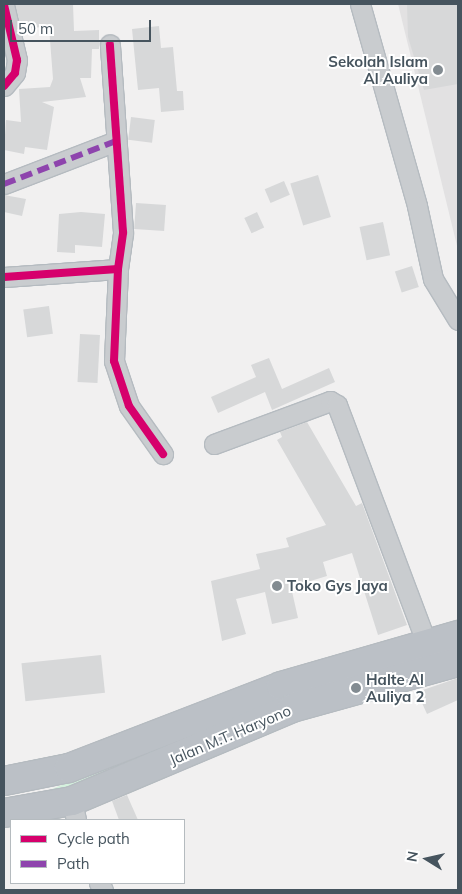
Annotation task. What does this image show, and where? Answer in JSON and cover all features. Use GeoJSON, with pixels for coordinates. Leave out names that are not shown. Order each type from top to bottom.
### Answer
{"type":"FeatureCollection","features":[{"type":"Feature","properties":{"kind":"highway","name":"Jalan M.T. Haryono"},"geometry":{"type":"LineString","coordinates":[[4,782],[68,768],[287,697],[458,635]]}},
{"type":"Feature","properties":{"kind":"highway","name":"Jalan M.T. Haryono"},"geometry":{"type":"LineString","coordinates":[[4,813],[74,811],[287,697],[458,662]]}},
{"type":"Feature","properties":{"kind":"street"},"geometry":{"type":"LineString","coordinates":[[360,4],[418,206],[433,279],[458,320]]}},
{"type":"Feature","properties":{"kind":"street"},"geometry":{"type":"LineString","coordinates":[[4,5],[17,60],[15,73],[4,86]]}},
{"type":"Feature","properties":{"kind":"street"},"geometry":{"type":"LineString","coordinates":[[110,44],[123,232],[118,269],[114,361],[129,406],[164,454]]}},
{"type":"Feature","properties":{"kind":"street"},"geometry":{"type":"LineString","coordinates":[[4,184],[116,141]]}},
{"type":"Feature","properties":{"kind":"street"},"geometry":{"type":"LineString","coordinates":[[4,277],[118,269]]}},
{"type":"Feature","properties":{"kind":"street"},"geometry":{"type":"LineString","coordinates":[[214,444],[330,401],[337,405],[427,645]]}},
{"type":"Feature","properties":{"kind":"shaded area"},"geometry":{"type":"Polygon","coordinates":[[[398,4],[458,4],[458,250],[398,4]]]}},
{"type":"Feature","properties":{"kind":"green space"},"geometry":{"type":"Polygon","coordinates":[[[265,710],[33,803],[32,797],[174,740],[265,710]]]}},
{"type":"Feature","properties":{"kind":"building"},"geometry":{"type":"Polygon","coordinates":[[[15,4],[73,4],[74,31],[99,30],[99,49],[92,49],[91,78],[80,78],[86,97],[42,102],[54,107],[47,150],[25,147],[24,154],[4,150],[6,120],[21,122],[19,89],[50,87],[53,79],[49,27],[21,28],[15,4]]]}},
{"type":"Feature","properties":{"kind":"building"},"geometry":{"type":"Polygon","coordinates":[[[407,4],[458,4],[458,84],[424,90],[408,37],[407,4]]]}},
{"type":"Feature","properties":{"kind":"building"},"geometry":{"type":"Polygon","coordinates":[[[159,26],[161,48],[173,47],[177,91],[183,91],[184,110],[161,112],[159,88],[138,90],[132,29],[159,26]]]}},
{"type":"Feature","properties":{"kind":"building"},"geometry":{"type":"Polygon","coordinates":[[[131,117],[155,120],[152,143],[128,140],[131,117]]]}},
{"type":"Feature","properties":{"kind":"building"},"geometry":{"type":"Polygon","coordinates":[[[318,175],[331,217],[303,226],[290,183],[318,175]]]}},
{"type":"Feature","properties":{"kind":"building"},"geometry":{"type":"Polygon","coordinates":[[[284,181],[290,195],[271,203],[265,189],[284,181]]]}},
{"type":"Feature","properties":{"kind":"building"},"geometry":{"type":"Polygon","coordinates":[[[4,195],[26,199],[22,216],[4,212],[4,195]]]}},
{"type":"Feature","properties":{"kind":"building"},"geometry":{"type":"Polygon","coordinates":[[[136,203],[166,205],[164,231],[134,229],[136,203]]]}},
{"type":"Feature","properties":{"kind":"building"},"geometry":{"type":"Polygon","coordinates":[[[81,212],[105,214],[102,247],[75,245],[75,253],[57,252],[59,214],[81,212]]]}},
{"type":"Feature","properties":{"kind":"building"},"geometry":{"type":"Polygon","coordinates":[[[257,212],[264,227],[251,233],[244,218],[257,212]]]}},
{"type":"Feature","properties":{"kind":"building"},"geometry":{"type":"Polygon","coordinates":[[[383,222],[390,255],[367,260],[360,227],[383,222]]]}},
{"type":"Feature","properties":{"kind":"building"},"geometry":{"type":"Polygon","coordinates":[[[412,266],[419,287],[402,292],[395,272],[412,266]]]}},
{"type":"Feature","properties":{"kind":"building"},"geometry":{"type":"Polygon","coordinates":[[[49,306],[53,334],[27,337],[23,310],[49,306]]]}},
{"type":"Feature","properties":{"kind":"building"},"geometry":{"type":"Polygon","coordinates":[[[80,334],[100,335],[97,383],[77,382],[80,334]]]}},
{"type":"Feature","properties":{"kind":"building"},"geometry":{"type":"Polygon","coordinates":[[[269,358],[282,389],[329,368],[335,382],[272,410],[265,392],[218,413],[211,397],[256,377],[251,365],[269,358]]]}},
{"type":"Feature","properties":{"kind":"building"},"geometry":{"type":"Polygon","coordinates":[[[307,422],[356,506],[362,503],[407,625],[378,635],[352,553],[323,562],[327,576],[291,587],[298,618],[272,624],[265,592],[236,599],[246,634],[222,641],[211,581],[260,569],[256,554],[289,547],[286,538],[326,525],[277,440],[282,437],[280,432],[307,422]]]}},
{"type":"Feature","properties":{"kind":"building"},"geometry":{"type":"Polygon","coordinates":[[[101,655],[105,693],[25,701],[21,663],[101,655]]]}},
{"type":"Feature","properties":{"kind":"building"},"geometry":{"type":"Polygon","coordinates":[[[458,678],[458,700],[427,714],[417,692],[458,678]]]}},
{"type":"Feature","properties":{"kind":"building"},"geometry":{"type":"Polygon","coordinates":[[[127,795],[138,819],[119,819],[112,801],[127,795]]]}},
{"type":"Feature","properties":{"kind":"marked path"},"geometry":{"type":"LineString","coordinates":[[4,184],[116,141]]}},
{"type":"Feature","properties":{"kind":"cycle path"},"geometry":{"type":"LineString","coordinates":[[4,5],[17,60],[15,73],[4,86]]}},
{"type":"Feature","properties":{"kind":"cycle path"},"geometry":{"type":"LineString","coordinates":[[4,277],[118,269],[123,232],[110,44]]}},
{"type":"Feature","properties":{"kind":"cycle path"},"geometry":{"type":"LineString","coordinates":[[118,269],[114,361],[129,406],[163,454]]}},
{"type":"Feature","properties":{"kind":"place","name":"Sekolah Islam Al Auliya"},"geometry":{"type":"Point","coordinates":[438,70]}},
{"type":"Feature","properties":{"kind":"place","name":"Toko Gys Jaya"},"geometry":{"type":"Point","coordinates":[277,586]}},
{"type":"Feature","properties":{"kind":"place","name":"Halte Al Auliya 2"},"geometry":{"type":"Point","coordinates":[356,688]}}]}
